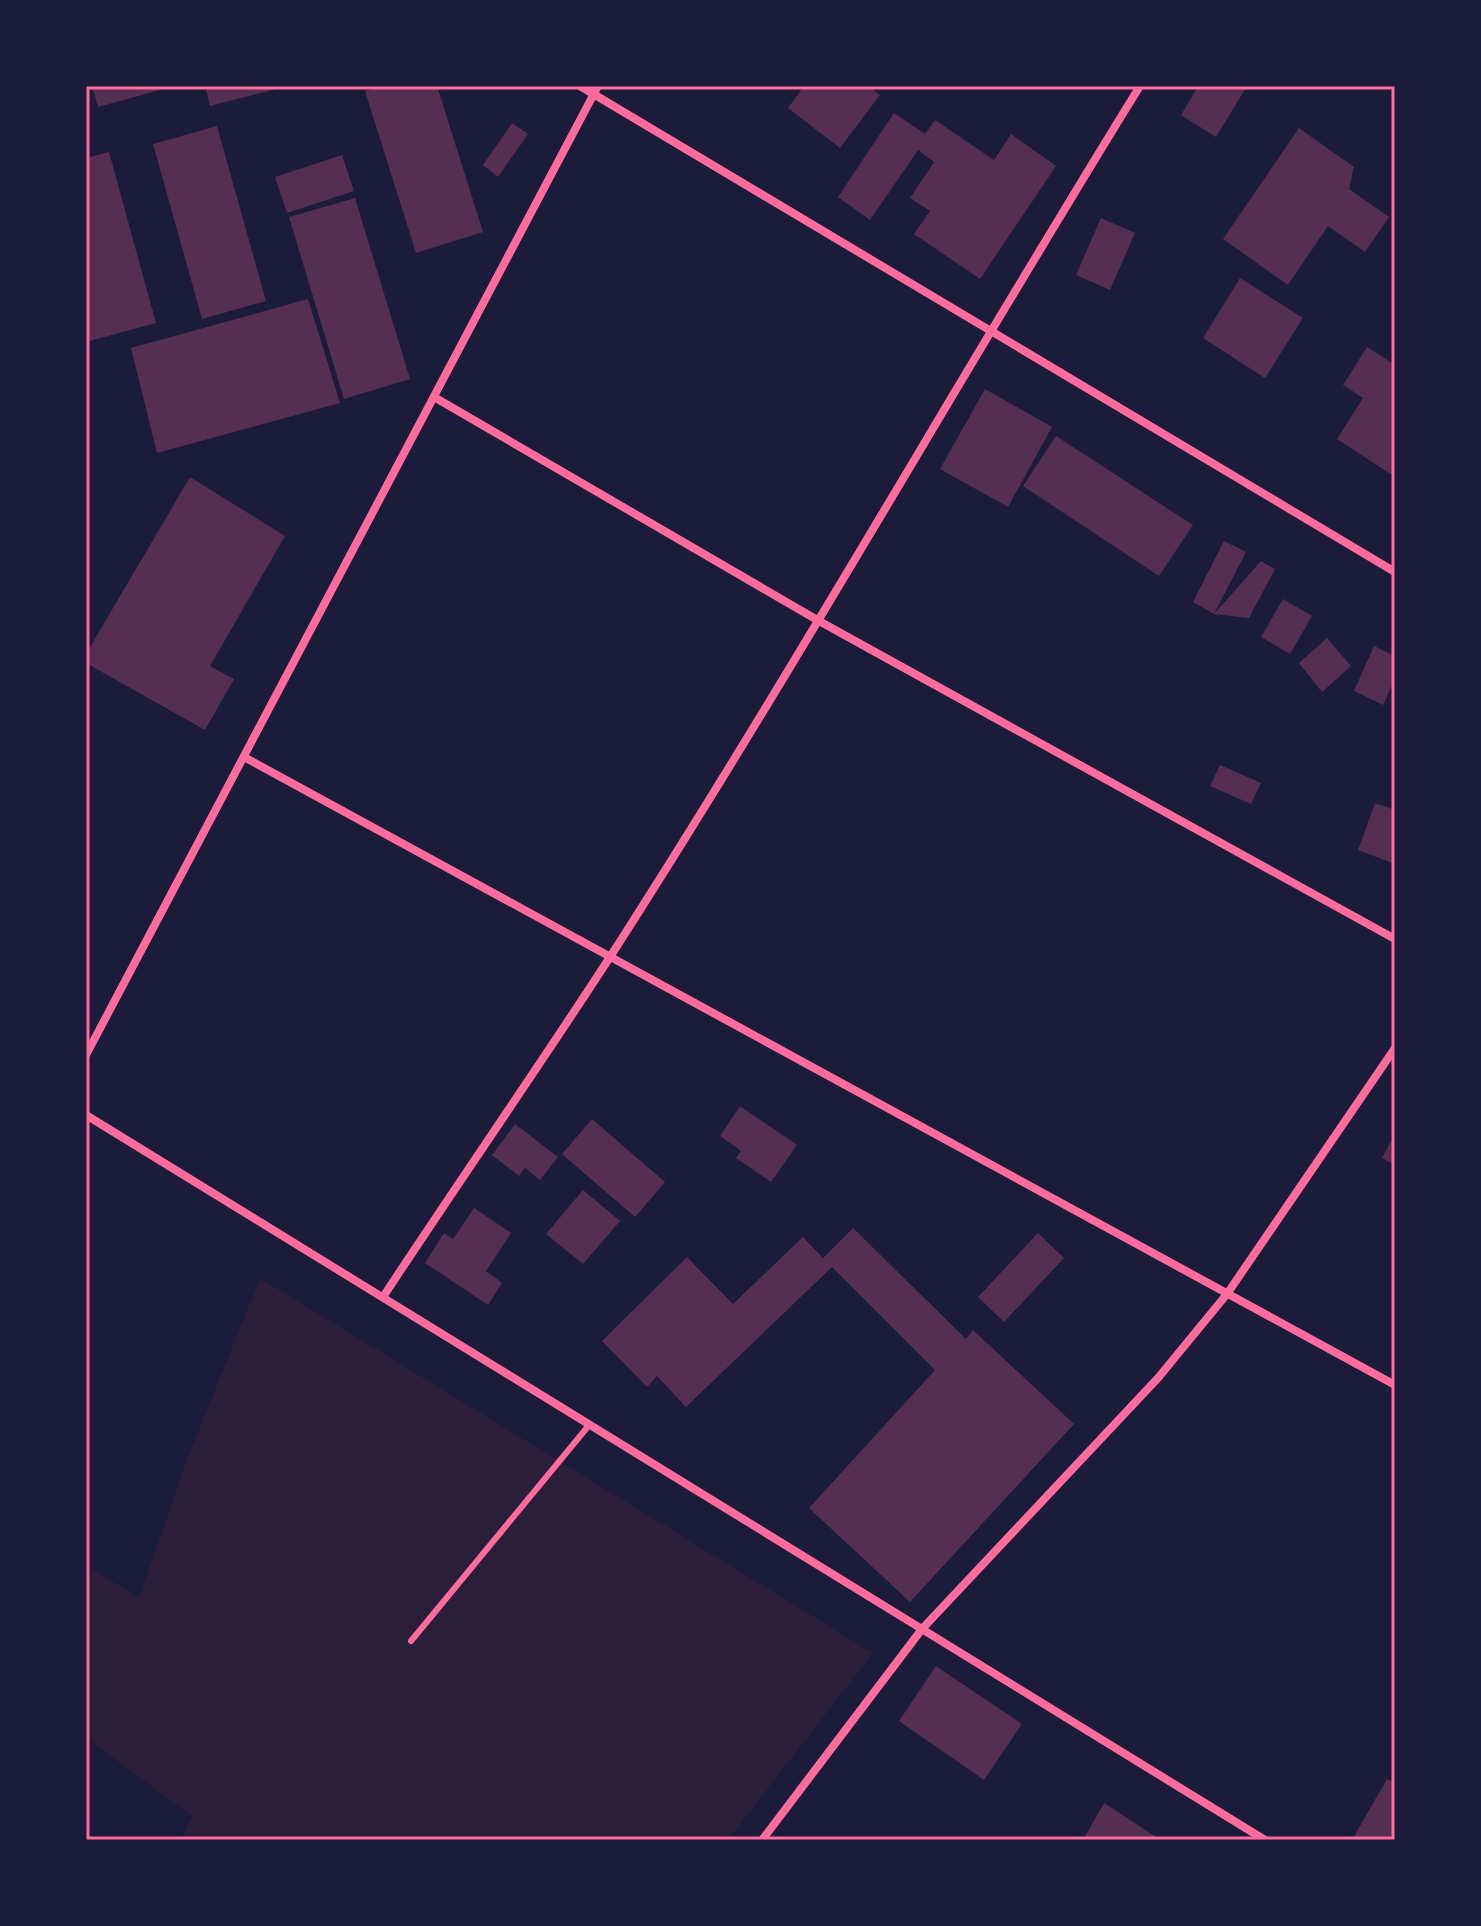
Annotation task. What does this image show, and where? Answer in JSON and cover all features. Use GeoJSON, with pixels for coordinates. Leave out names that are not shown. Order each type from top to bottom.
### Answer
{"type":"FeatureCollection","features":[{"type":"Feature","properties":{"kind":"street"},"geometry":{"type":"LineString","coordinates":[[580,86],[595,90],[988,332],[1395,572]]}},
{"type":"Feature","properties":{"kind":"street"},"geometry":{"type":"LineString","coordinates":[[383,1297],[610,957],[819,621],[988,332],[1140,86]]}},
{"type":"Feature","properties":{"kind":"street"},"geometry":{"type":"LineString","coordinates":[[86,1055],[595,90]]}},
{"type":"Feature","properties":{"kind":"street"},"geometry":{"type":"LineString","coordinates":[[434,397],[819,621],[1395,939]]}},
{"type":"Feature","properties":{"kind":"street"},"geometry":{"type":"LineString","coordinates":[[244,757],[1395,1385]]}},
{"type":"Feature","properties":{"kind":"street"},"geometry":{"type":"LineString","coordinates":[[762,1840],[922,1629],[1158,1378],[1227,1294],[1395,1048]]}},
{"type":"Feature","properties":{"kind":"street"},"geometry":{"type":"LineString","coordinates":[[86,1115],[1265,1840]]}},
{"type":"Feature","properties":{"kind":"lane"},"geometry":{"type":"LineString","coordinates":[[411,1641],[590,1424]]}},
{"type":"Feature","properties":{"kind":"shaded area"},"geometry":{"type":"Polygon","coordinates":[[[260,1278],[873,1653],[728,1840],[182,1840],[192,1816],[86,1738],[86,1565],[139,1598],[188,1457],[260,1278]]]}},
{"type":"Feature","properties":{"kind":"building"},"geometry":{"type":"Polygon","coordinates":[[[92,86],[159,86],[160,90],[98,107],[92,86]]]}},
{"type":"Feature","properties":{"kind":"building"},"geometry":{"type":"Polygon","coordinates":[[[205,86],[284,86],[284,87],[210,106],[205,86]]]}},
{"type":"Feature","properties":{"kind":"building"},"geometry":{"type":"Polygon","coordinates":[[[383,86],[437,86],[483,232],[416,253],[365,91],[383,86]]]}},
{"type":"Feature","properties":{"kind":"building"},"geometry":{"type":"Polygon","coordinates":[[[804,86],[868,86],[880,95],[840,148],[788,108],[804,86]]]}},
{"type":"Feature","properties":{"kind":"building"},"geometry":{"type":"Polygon","coordinates":[[[1198,86],[1247,86],[1216,137],[1181,115],[1198,86]]]}},
{"type":"Feature","properties":{"kind":"building"},"geometry":{"type":"Polygon","coordinates":[[[894,113],[925,134],[935,120],[994,160],[1011,134],[1056,166],[980,279],[914,234],[930,211],[910,198],[934,162],[918,150],[870,220],[838,197],[894,113]]]}},
{"type":"Feature","properties":{"kind":"building"},"geometry":{"type":"Polygon","coordinates":[[[512,123],[528,134],[498,177],[483,165],[512,123]]]}},
{"type":"Feature","properties":{"kind":"building"},"geometry":{"type":"Polygon","coordinates":[[[217,126],[266,301],[202,319],[153,144],[217,126]]]}},
{"type":"Feature","properties":{"kind":"building"},"geometry":{"type":"Polygon","coordinates":[[[1299,128],[1354,167],[1349,189],[1389,217],[1365,252],[1328,226],[1288,285],[1223,239],[1299,128]]]}},
{"type":"Feature","properties":{"kind":"building"},"geometry":{"type":"Polygon","coordinates":[[[109,152],[156,323],[86,342],[86,158],[109,152]]]}},
{"type":"Feature","properties":{"kind":"building"},"geometry":{"type":"Polygon","coordinates":[[[342,155],[354,191],[287,213],[275,177],[342,155]]]}},
{"type":"Feature","properties":{"kind":"building"},"geometry":{"type":"Polygon","coordinates":[[[355,198],[410,379],[344,399],[289,217],[355,198]]]}},
{"type":"Feature","properties":{"kind":"building"},"geometry":{"type":"Polygon","coordinates":[[[1101,218],[1135,233],[1110,290],[1076,275],[1101,218]]]}},
{"type":"Feature","properties":{"kind":"building"},"geometry":{"type":"Polygon","coordinates":[[[1240,278],[1303,318],[1265,378],[1203,338],[1240,278]]]}},
{"type":"Feature","properties":{"kind":"building"},"geometry":{"type":"Polygon","coordinates":[[[308,299],[340,403],[157,453],[131,348],[308,299]]]}},
{"type":"Feature","properties":{"kind":"building"},"geometry":{"type":"Polygon","coordinates":[[[1367,347],[1395,365],[1395,470],[1392,475],[1337,439],[1363,398],[1343,385],[1367,347]]]}},
{"type":"Feature","properties":{"kind":"building"},"geometry":{"type":"Polygon","coordinates":[[[985,389],[1052,427],[1008,507],[940,469],[985,389]]]}},
{"type":"Feature","properties":{"kind":"building"},"geometry":{"type":"Polygon","coordinates":[[[1056,436],[1193,525],[1159,576],[1023,486],[1056,436]]]}},
{"type":"Feature","properties":{"kind":"building"},"geometry":{"type":"Polygon","coordinates":[[[190,477],[285,536],[210,666],[234,679],[205,730],[86,663],[86,654],[190,477]]]}},
{"type":"Feature","properties":{"kind":"building"},"geometry":{"type":"Polygon","coordinates":[[[1224,541],[1246,552],[1214,614],[1193,602],[1224,541]]]}},
{"type":"Feature","properties":{"kind":"building"},"geometry":{"type":"Polygon","coordinates":[[[1261,561],[1275,569],[1249,618],[1214,614],[1261,561]]]}},
{"type":"Feature","properties":{"kind":"building"},"geometry":{"type":"Polygon","coordinates":[[[1283,599],[1312,616],[1290,654],[1261,637],[1283,599]]]}},
{"type":"Feature","properties":{"kind":"building"},"geometry":{"type":"Polygon","coordinates":[[[1327,638],[1351,666],[1322,692],[1299,663],[1327,638]]]}},
{"type":"Feature","properties":{"kind":"building"},"geometry":{"type":"Polygon","coordinates":[[[1374,646],[1395,656],[1395,679],[1383,705],[1354,691],[1374,646]]]}},
{"type":"Feature","properties":{"kind":"building"},"geometry":{"type":"Polygon","coordinates":[[[1220,765],[1261,783],[1251,804],[1210,786],[1220,765]]]}},
{"type":"Feature","properties":{"kind":"building"},"geometry":{"type":"Polygon","coordinates":[[[1375,803],[1395,810],[1395,864],[1358,850],[1375,803]]]}},
{"type":"Feature","properties":{"kind":"building"},"geometry":{"type":"Polygon","coordinates":[[[740,1106],[797,1145],[771,1182],[736,1158],[741,1151],[720,1136],[740,1106]]]}},
{"type":"Feature","properties":{"kind":"building"},"geometry":{"type":"Polygon","coordinates":[[[592,1119],[665,1182],[635,1217],[562,1154],[592,1119]]]}},
{"type":"Feature","properties":{"kind":"building"},"geometry":{"type":"Polygon","coordinates":[[[515,1124],[558,1157],[540,1180],[525,1168],[519,1176],[492,1155],[515,1124]]]}},
{"type":"Feature","properties":{"kind":"building"},"geometry":{"type":"Polygon","coordinates":[[[1395,1134],[1395,1165],[1382,1158],[1395,1134]]]}},
{"type":"Feature","properties":{"kind":"building"},"geometry":{"type":"Polygon","coordinates":[[[583,1190],[620,1221],[583,1264],[546,1234],[583,1190]]]}},
{"type":"Feature","properties":{"kind":"building"},"geometry":{"type":"Polygon","coordinates":[[[474,1208],[511,1233],[486,1271],[502,1283],[488,1305],[425,1263],[444,1233],[453,1239],[474,1208]]]}},
{"type":"Feature","properties":{"kind":"building"},"geometry":{"type":"Polygon","coordinates":[[[853,1228],[966,1339],[973,1330],[1074,1424],[910,1602],[809,1508],[935,1370],[832,1267],[686,1407],[657,1376],[647,1387],[602,1341],[687,1257],[733,1304],[803,1237],[823,1258],[853,1228]]]}},
{"type":"Feature","properties":{"kind":"building"},"geometry":{"type":"Polygon","coordinates":[[[1038,1233],[1064,1258],[1004,1322],[978,1297],[1038,1233]]]}},
{"type":"Feature","properties":{"kind":"building"},"geometry":{"type":"Polygon","coordinates":[[[936,1666],[1022,1724],[984,1780],[899,1721],[936,1666]]]}},
{"type":"Feature","properties":{"kind":"building"},"geometry":{"type":"Polygon","coordinates":[[[1387,1779],[1395,1783],[1395,1840],[1352,1840],[1387,1779]]]}},
{"type":"Feature","properties":{"kind":"building"},"geometry":{"type":"Polygon","coordinates":[[[1104,1803],[1161,1840],[1083,1840],[1104,1803]]]}}]}
